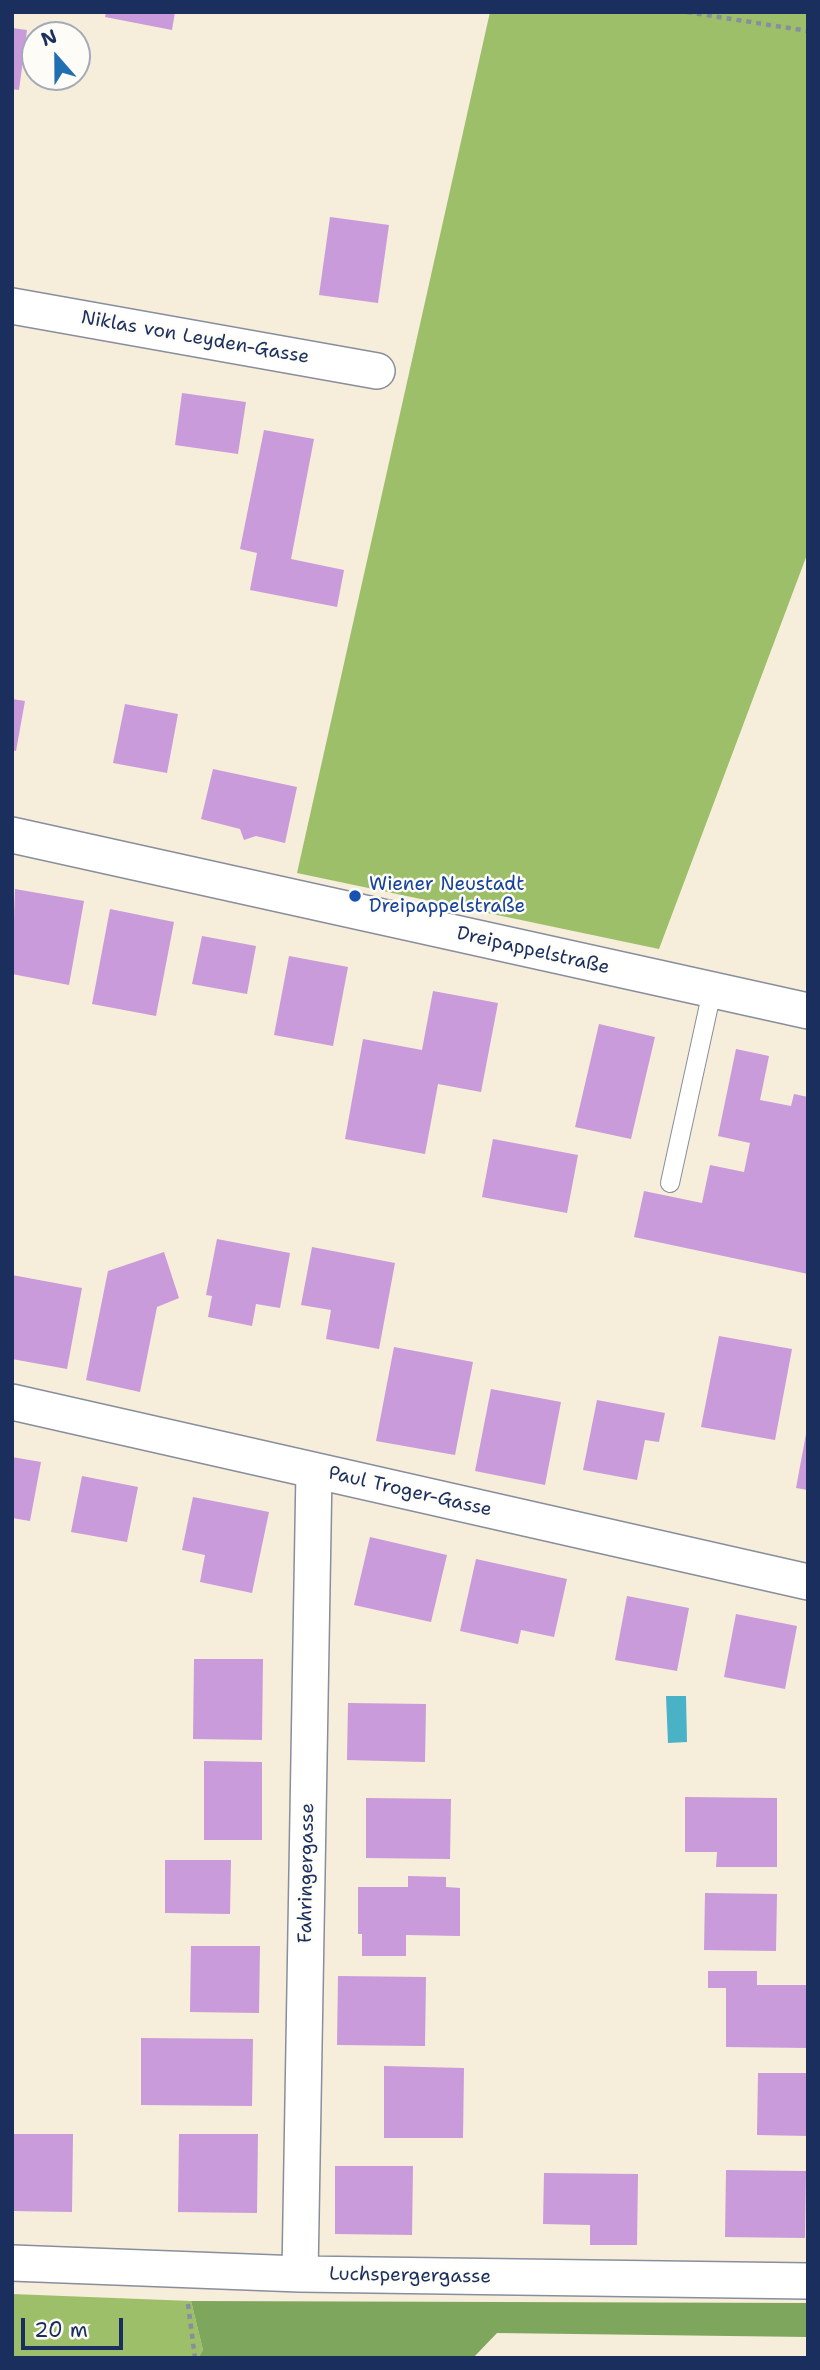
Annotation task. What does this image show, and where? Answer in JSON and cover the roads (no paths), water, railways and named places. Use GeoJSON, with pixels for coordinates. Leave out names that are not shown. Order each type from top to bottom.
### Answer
{"type":"FeatureCollection","features":[{"type":"Feature","properties":{"kind":"street","name":"Niklas von Leyden-Gasse"},"geometry":{"type":"LineString","coordinates":[[12,306],[377,371]]}},
{"type":"Feature","properties":{"kind":"street","name":"Dreipappelstraße"},"geometry":{"type":"LineString","coordinates":[[12,835],[808,1011]]}},
{"type":"Feature","properties":{"kind":"street","name":"Paul Troger-Gasse"},"geometry":{"type":"LineString","coordinates":[[12,1402],[808,1582]]}},
{"type":"Feature","properties":{"kind":"street","name":"Fahringergasse"},"geometry":{"type":"LineString","coordinates":[[300,2274],[314,1471]]}},
{"type":"Feature","properties":{"kind":"street","name":"Luchspergergasse"},"geometry":{"type":"LineString","coordinates":[[12,2263],[190,2272],[808,2281]]}},
{"type":"Feature","properties":{"kind":"lane"},"geometry":{"type":"LineString","coordinates":[[670,1183],[712,991]]}},
{"type":"Feature","properties":{"kind":"water"},"geometry":{"type":"Polygon","coordinates":[[[666,1696],[686,1696],[687,1742],[668,1743],[666,1696]]]}},
{"type":"Feature","properties":{"kind":"place","name":"Wiener Neustadt Dreipappelstraße"},"geometry":{"type":"Point","coordinates":[355,896]}}]}
